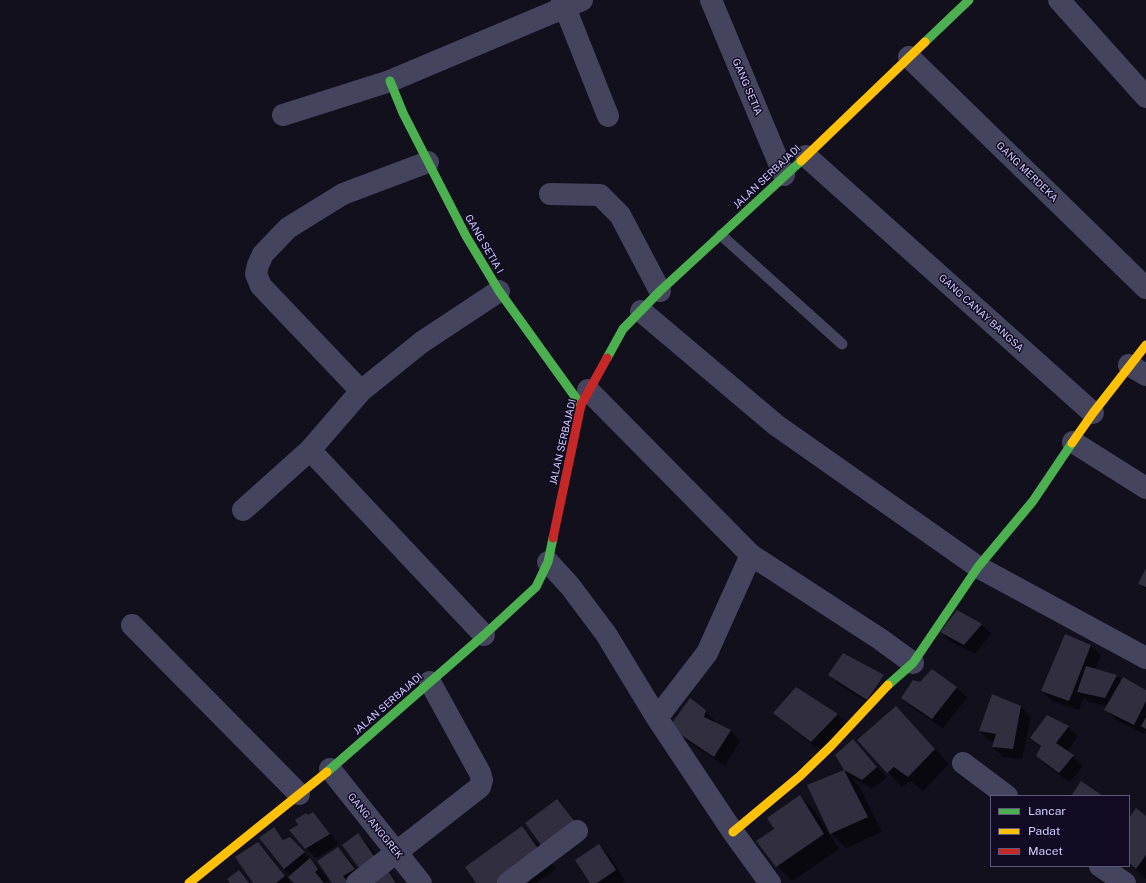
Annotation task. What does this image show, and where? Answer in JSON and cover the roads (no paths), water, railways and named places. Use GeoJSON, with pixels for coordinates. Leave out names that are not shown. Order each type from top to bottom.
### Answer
{"type":"FeatureCollection","features":[{"type":"Feature","properties":{"kind":"street","name":"GANG SETIA"},"geometry":{"type":"LineString","coordinates":[[711,0],[784,175]]}},
{"type":"Feature","properties":{"kind":"street","name":"JALAN SERBAJADI"},"geometry":{"type":"LineString","coordinates":[[189,883],[330,769],[484,635],[536,586],[548,562],[584,397],[623,329],[660,291],[806,156],[969,0]]}},
{"type":"Feature","properties":{"kind":"street"},"geometry":{"type":"LineString","coordinates":[[1059,0],[1146,97]]}},
{"type":"Feature","properties":{"kind":"street"},"geometry":{"type":"LineString","coordinates":[[283,115],[390,81],[569,2],[608,116]]}},
{"type":"Feature","properties":{"kind":"street","name":"GANG MERDEKA"},"geometry":{"type":"LineString","coordinates":[[909,57],[1146,288]]}},
{"type":"Feature","properties":{"kind":"street","name":"GANG SETIA I"},"geometry":{"type":"LineString","coordinates":[[390,81],[403,113],[466,236],[499,291],[584,397]]}},
{"type":"Feature","properties":{"kind":"street","name":"GANG CANAY BANGSA"},"geometry":{"type":"LineString","coordinates":[[806,156],[1093,413]]}},
{"type":"Feature","properties":{"kind":"street"},"geometry":{"type":"LineString","coordinates":[[361,391],[261,286],[256,274],[258,265],[263,254],[288,228],[343,194],[428,162]]}},
{"type":"Feature","properties":{"kind":"street"},"geometry":{"type":"LineString","coordinates":[[550,194],[600,195],[620,215],[660,291]]}},
{"type":"Feature","properties":{"kind":"street"},"geometry":{"type":"LineString","coordinates":[[243,510],[310,450],[361,391],[422,342],[499,291]]}},
{"type":"Feature","properties":{"kind":"street"},"geometry":{"type":"LineString","coordinates":[[640,311],[776,425],[978,567],[1146,657]]}},
{"type":"Feature","properties":{"kind":"street"},"geometry":{"type":"LineString","coordinates":[[733,832],[800,776],[831,746],[887,686],[913,664],[978,567],[1033,501],[1093,413],[1138,370],[1146,345]]}},
{"type":"Feature","properties":{"kind":"street"},"geometry":{"type":"LineString","coordinates":[[584,397],[751,555],[880,639],[913,664]]}},
{"type":"Feature","properties":{"kind":"street"},"geometry":{"type":"LineString","coordinates":[[1073,442],[1146,488]]}},
{"type":"Feature","properties":{"kind":"street"},"geometry":{"type":"LineString","coordinates":[[310,450],[484,635]]}},
{"type":"Feature","properties":{"kind":"street"},"geometry":{"type":"LineString","coordinates":[[657,718],[707,653],[751,555]]}},
{"type":"Feature","properties":{"kind":"street"},"geometry":{"type":"LineString","coordinates":[[548,562],[570,586],[606,634],[657,718],[733,832],[770,883]]}},
{"type":"Feature","properties":{"kind":"street"},"geometry":{"type":"LineString","coordinates":[[132,625],[299,794]]}},
{"type":"Feature","properties":{"kind":"street"},"geometry":{"type":"LineString","coordinates":[[356,883],[397,853],[480,787],[482,780],[480,773],[430,682]]}},
{"type":"Feature","properties":{"kind":"street"},"geometry":{"type":"LineString","coordinates":[[964,763],[1006,795]]}},
{"type":"Feature","properties":{"kind":"street","name":"GANG ANGGREK"},"geometry":{"type":"LineString","coordinates":[[330,769],[421,883]]}},
{"type":"Feature","properties":{"kind":"street"},"geometry":{"type":"LineString","coordinates":[[508,883],[577,831]]}},
{"type":"Feature","properties":{"kind":"street"},"geometry":{"type":"LineString","coordinates":[[1101,867],[1125,883]]}},
{"type":"Feature","properties":{"kind":"lane"},"geometry":{"type":"LineString","coordinates":[[721,235],[842,344]]}}]}
